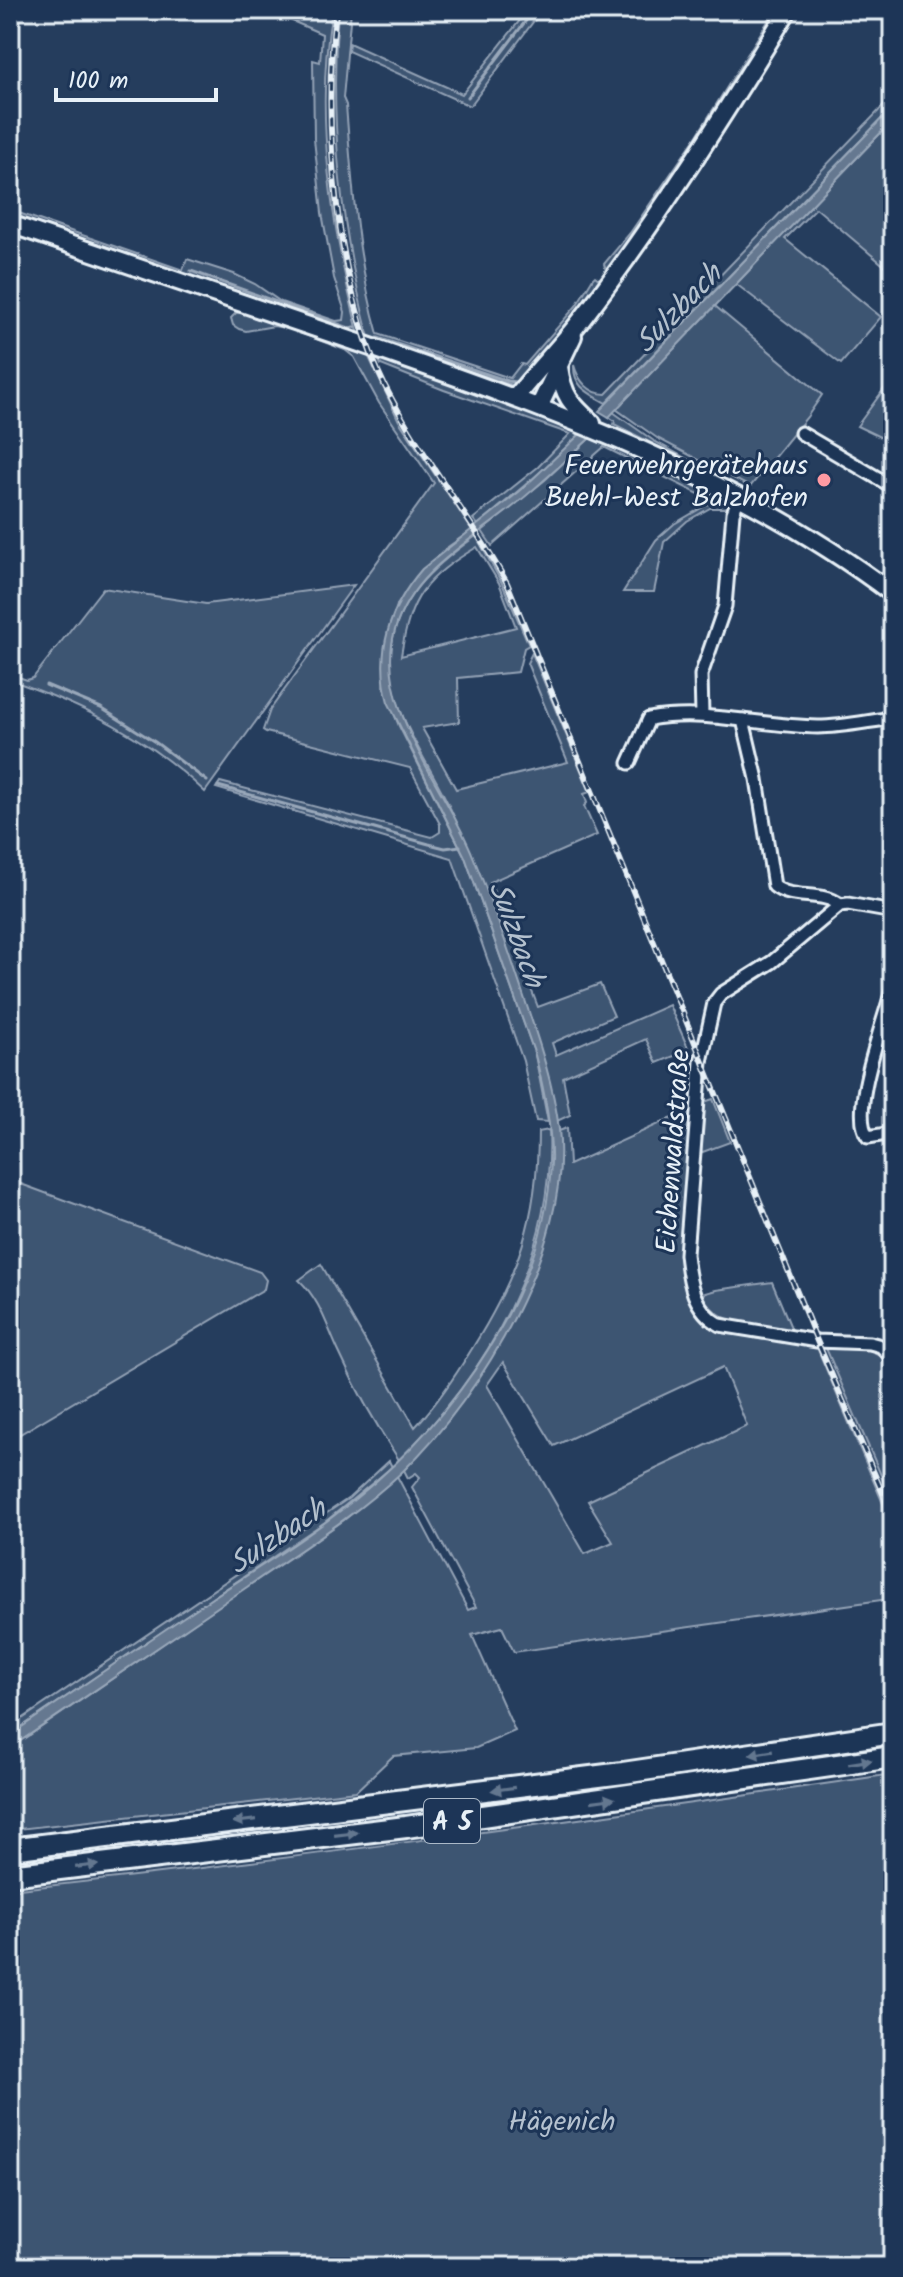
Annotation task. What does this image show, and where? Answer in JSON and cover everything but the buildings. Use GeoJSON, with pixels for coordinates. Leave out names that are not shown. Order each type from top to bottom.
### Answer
{"type":"FeatureCollection","features":[{"type":"Feature","properties":{"kind":"highway","name":"A 5"},"geometry":{"type":"LineString","coordinates":[[10,1849],[544,1784],[893,1733]]}},
{"type":"Feature","properties":{"kind":"highway","name":"A 5"},"geometry":{"type":"LineString","coordinates":[[10,1875],[406,1827],[893,1757]]}},
{"type":"Feature","properties":{"kind":"street"},"geometry":{"type":"LineString","coordinates":[[515,398],[580,322],[719,123],[788,10]]}},
{"type":"Feature","properties":{"kind":"street"},"geometry":{"type":"LineString","coordinates":[[10,224],[539,407],[582,419],[602,432],[739,497],[830,550],[893,594]]}},
{"type":"Feature","properties":{"kind":"street"},"geometry":{"type":"LineString","coordinates":[[539,407],[580,322]]}},
{"type":"Feature","properties":{"kind":"street"},"geometry":{"type":"LineString","coordinates":[[559,367],[562,387],[582,419]]}},
{"type":"Feature","properties":{"kind":"street"},"geometry":{"type":"LineString","coordinates":[[801,433],[893,487]]}},
{"type":"Feature","properties":{"kind":"street"},"geometry":{"type":"LineString","coordinates":[[702,715],[701,675],[725,606],[733,513],[739,497]]}},
{"type":"Feature","properties":{"kind":"street"},"geometry":{"type":"LineString","coordinates":[[629,763],[649,719],[702,715],[820,727],[893,718]]}},
{"type":"Feature","properties":{"kind":"street"},"geometry":{"type":"LineString","coordinates":[[743,720],[757,779],[774,886],[783,891],[833,899],[840,905],[893,912],[893,924]]}},
{"type":"Feature","properties":{"kind":"street","name":"Eichenwaldstraße"},"geometry":{"type":"LineString","coordinates":[[840,905],[772,962],[726,990],[712,1008],[701,1062],[688,1215],[688,1272],[697,1303],[704,1314],[720,1325],[817,1341],[870,1343],[881,1346],[893,1359]]}},
{"type":"Feature","properties":{"kind":"street"},"geometry":{"type":"LineString","coordinates":[[893,986],[864,1088],[862,1118],[868,1137],[893,1133]]}},
{"type":"Feature","properties":{"kind":"green space"},"geometry":{"type":"Polygon","coordinates":[[[267,10],[332,10],[325,91],[329,174],[341,255],[359,335],[10,217],[10,210],[183,270],[187,259],[234,274],[281,302],[336,321],[344,320],[345,312],[334,278],[322,213],[314,139],[313,60],[320,62],[322,34],[267,10]]]}},
{"type":"Feature","properties":{"kind":"green space"},"geometry":{"type":"Polygon","coordinates":[[[338,10],[351,10],[343,98],[360,250],[378,334],[510,378],[576,306],[593,278],[595,276],[601,281],[516,386],[369,338],[351,257],[336,134],[338,10]]]}},
{"type":"Feature","properties":{"kind":"green space"},"geometry":{"type":"Polygon","coordinates":[[[528,10],[542,10],[470,106],[348,51],[349,43],[462,94],[528,10]]]}},
{"type":"Feature","properties":{"kind":"green space"},"geometry":{"type":"Polygon","coordinates":[[[775,10],[782,10],[723,107],[610,271],[606,271],[604,264],[630,233],[696,137],[775,10]]]}},
{"type":"Feature","properties":{"kind":"green space"},"geometry":{"type":"Polygon","coordinates":[[[893,96],[893,107],[606,403],[579,384],[574,365],[585,385],[594,392],[606,394],[893,96]]]}},
{"type":"Feature","properties":{"kind":"green space"},"geometry":{"type":"Polygon","coordinates":[[[893,120],[893,273],[816,208],[785,239],[881,317],[841,364],[736,284],[893,120]]]}},
{"type":"Feature","properties":{"kind":"green space"},"geometry":{"type":"Polygon","coordinates":[[[715,306],[822,395],[750,487],[657,438],[616,409],[715,306]]]}},
{"type":"Feature","properties":{"kind":"green space"},"geometry":{"type":"Polygon","coordinates":[[[243,312],[366,351],[399,421],[472,530],[445,549],[397,605],[384,688],[399,726],[465,857],[535,1055],[548,1122],[536,1121],[523,1061],[452,858],[216,788],[220,782],[432,837],[440,832],[440,824],[410,768],[263,730],[270,710],[434,483],[379,403],[354,357],[345,350],[290,329],[274,326],[246,331],[239,329],[233,325],[231,318],[243,312]]]}},
{"type":"Feature","properties":{"kind":"green space"},"geometry":{"type":"Polygon","coordinates":[[[376,354],[573,428],[580,434],[478,525],[473,519],[538,467],[570,434],[381,365],[376,354]]]}},
{"type":"Feature","properties":{"kind":"green space"},"geometry":{"type":"Polygon","coordinates":[[[887,385],[893,390],[893,430],[886,440],[857,426],[887,385]]]}},
{"type":"Feature","properties":{"kind":"green space"},"geometry":{"type":"Polygon","coordinates":[[[613,412],[654,441],[743,490],[614,424],[615,421],[609,417],[613,412]]]}},
{"type":"Feature","properties":{"kind":"green space"},"geometry":{"type":"Polygon","coordinates":[[[590,438],[653,460],[730,501],[730,508],[710,508],[687,521],[664,542],[654,592],[623,592],[656,540],[674,524],[713,501],[604,447],[492,546],[482,531],[545,480],[590,438]]]}},
{"type":"Feature","properties":{"kind":"green space"},"geometry":{"type":"Polygon","coordinates":[[[476,536],[502,583],[529,645],[524,648],[518,672],[458,678],[459,722],[422,728],[456,789],[568,762],[527,663],[532,653],[590,792],[584,794],[587,803],[584,806],[597,835],[490,882],[538,1007],[600,984],[614,1016],[552,1043],[556,1055],[669,1005],[689,1050],[657,1063],[646,1039],[563,1077],[570,1115],[557,1121],[536,1036],[474,868],[445,797],[404,718],[392,676],[394,634],[408,600],[431,572],[476,536]],[[477,547],[444,569],[432,579],[415,603],[401,656],[516,627],[499,583],[477,547]]]}},
{"type":"Feature","properties":{"kind":"green space"},"geometry":{"type":"Polygon","coordinates":[[[354,585],[205,792],[161,755],[114,725],[10,680],[10,674],[27,680],[33,678],[103,588],[206,604],[354,585]]]}},
{"type":"Feature","properties":{"kind":"green space"},"geometry":{"type":"Polygon","coordinates":[[[713,1099],[730,1142],[700,1153],[704,1102],[713,1099]]]}},
{"type":"Feature","properties":{"kind":"green space"},"geometry":{"type":"Polygon","coordinates":[[[694,1108],[681,1267],[690,1298],[704,1320],[726,1331],[758,1339],[816,1345],[893,1527],[893,1604],[888,1599],[514,1652],[502,1627],[472,1635],[515,1731],[476,1748],[393,1756],[356,1791],[10,1830],[10,1706],[19,1721],[349,1498],[389,1461],[392,1467],[325,1522],[23,1726],[30,1735],[344,1520],[397,1476],[468,1610],[476,1607],[412,1487],[420,1477],[416,1473],[408,1478],[404,1470],[465,1395],[515,1315],[534,1272],[548,1227],[556,1180],[559,1131],[567,1128],[569,1165],[694,1108]],[[503,1362],[487,1385],[585,1554],[613,1542],[588,1501],[747,1426],[723,1367],[554,1446],[503,1362]]]}},
{"type":"Feature","properties":{"kind":"green space"},"geometry":{"type":"Polygon","coordinates":[[[549,1130],[548,1177],[540,1223],[527,1267],[509,1310],[487,1351],[460,1390],[399,1460],[359,1392],[317,1304],[299,1280],[321,1264],[415,1427],[453,1378],[502,1295],[529,1219],[538,1132],[549,1130]]]}},
{"type":"Feature","properties":{"kind":"green space"},"geometry":{"type":"Polygon","coordinates":[[[10,1180],[260,1272],[266,1280],[264,1289],[10,1440],[10,1180]]]}},
{"type":"Feature","properties":{"kind":"green space"},"geometry":{"type":"Polygon","coordinates":[[[772,1282],[792,1330],[729,1320],[718,1314],[702,1294],[716,1290],[772,1282]]]}},
{"type":"Feature","properties":{"kind":"green space"},"geometry":{"type":"Polygon","coordinates":[[[825,1346],[871,1351],[887,1360],[893,1368],[893,1503],[825,1346]]]}},
{"type":"Feature","properties":{"kind":"green space","name":"Hägenich"},"geometry":{"type":"Polygon","coordinates":[[[893,1774],[893,2267],[10,2267],[10,1890],[452,1836],[893,1774]]]}},
{"type":"Feature","properties":{"kind":"shaded area"},"geometry":{"type":"Polygon","coordinates":[[[893,107],[893,120],[609,417],[599,411],[893,107]]]}},
{"type":"Feature","properties":{"kind":"shaded area"},"geometry":{"type":"Polygon","coordinates":[[[580,434],[590,438],[525,497],[429,574],[403,609],[395,630],[391,659],[394,688],[403,717],[480,873],[505,940],[553,1094],[559,1129],[559,1174],[551,1221],[516,1315],[463,1402],[402,1472],[327,1532],[10,1748],[10,1735],[301,1540],[355,1499],[426,1431],[459,1392],[488,1350],[513,1305],[532,1259],[545,1211],[551,1148],[544,1094],[535,1055],[465,857],[388,702],[384,684],[384,648],[393,615],[422,569],[520,491],[580,434]]]}},
{"type":"Feature","properties":{"kind":"waterway"},"geometry":{"type":"LineString","coordinates":[[468,97],[534,10]]}},
{"type":"Feature","properties":{"kind":"waterway"},"geometry":{"type":"LineString","coordinates":[[191,271],[349,328],[355,327]]}},
{"type":"Feature","properties":{"kind":"waterway"},"geometry":{"type":"LineString","coordinates":[[532,366],[593,291]]}},
{"type":"Feature","properties":{"kind":"waterway"},"geometry":{"type":"LineString","coordinates":[[378,338],[508,381],[515,382],[522,378]]}},
{"type":"Feature","properties":{"kind":"waterway"},"geometry":{"type":"LineString","coordinates":[[46,685],[101,708],[155,742],[207,781]]}},
{"type":"Feature","properties":{"kind":"waterway"},"geometry":{"type":"LineString","coordinates":[[218,786],[445,848],[460,846]]}},
{"type":"Feature","properties":{"kind":"waterway"},"geometry":{"type":"LineString","coordinates":[[10,1716],[19,1734]]}},
{"type":"Feature","properties":{"kind":"railway"},"geometry":{"type":"LineString","coordinates":[[336,10],[330,101],[336,202],[344,252],[368,346],[399,411],[507,583],[817,1341],[893,1517]]}},
{"type":"Feature","properties":{"kind":"place","name":"Feuerwehrgerätehaus Buehl-West Balzhofen"},"geometry":{"type":"Point","coordinates":[824,480]}},
{"type":"Feature","properties":{"kind":"water label","name":"Sulzbach"},"geometry":{"type":"Point","coordinates":[678,308]}},
{"type":"Feature","properties":{"kind":"water label","name":"Sulzbach"},"geometry":{"type":"Point","coordinates":[517,934]}},
{"type":"Feature","properties":{"kind":"water label","name":"Sulzbach"},"geometry":{"type":"Point","coordinates":[277,1536]}}]}
